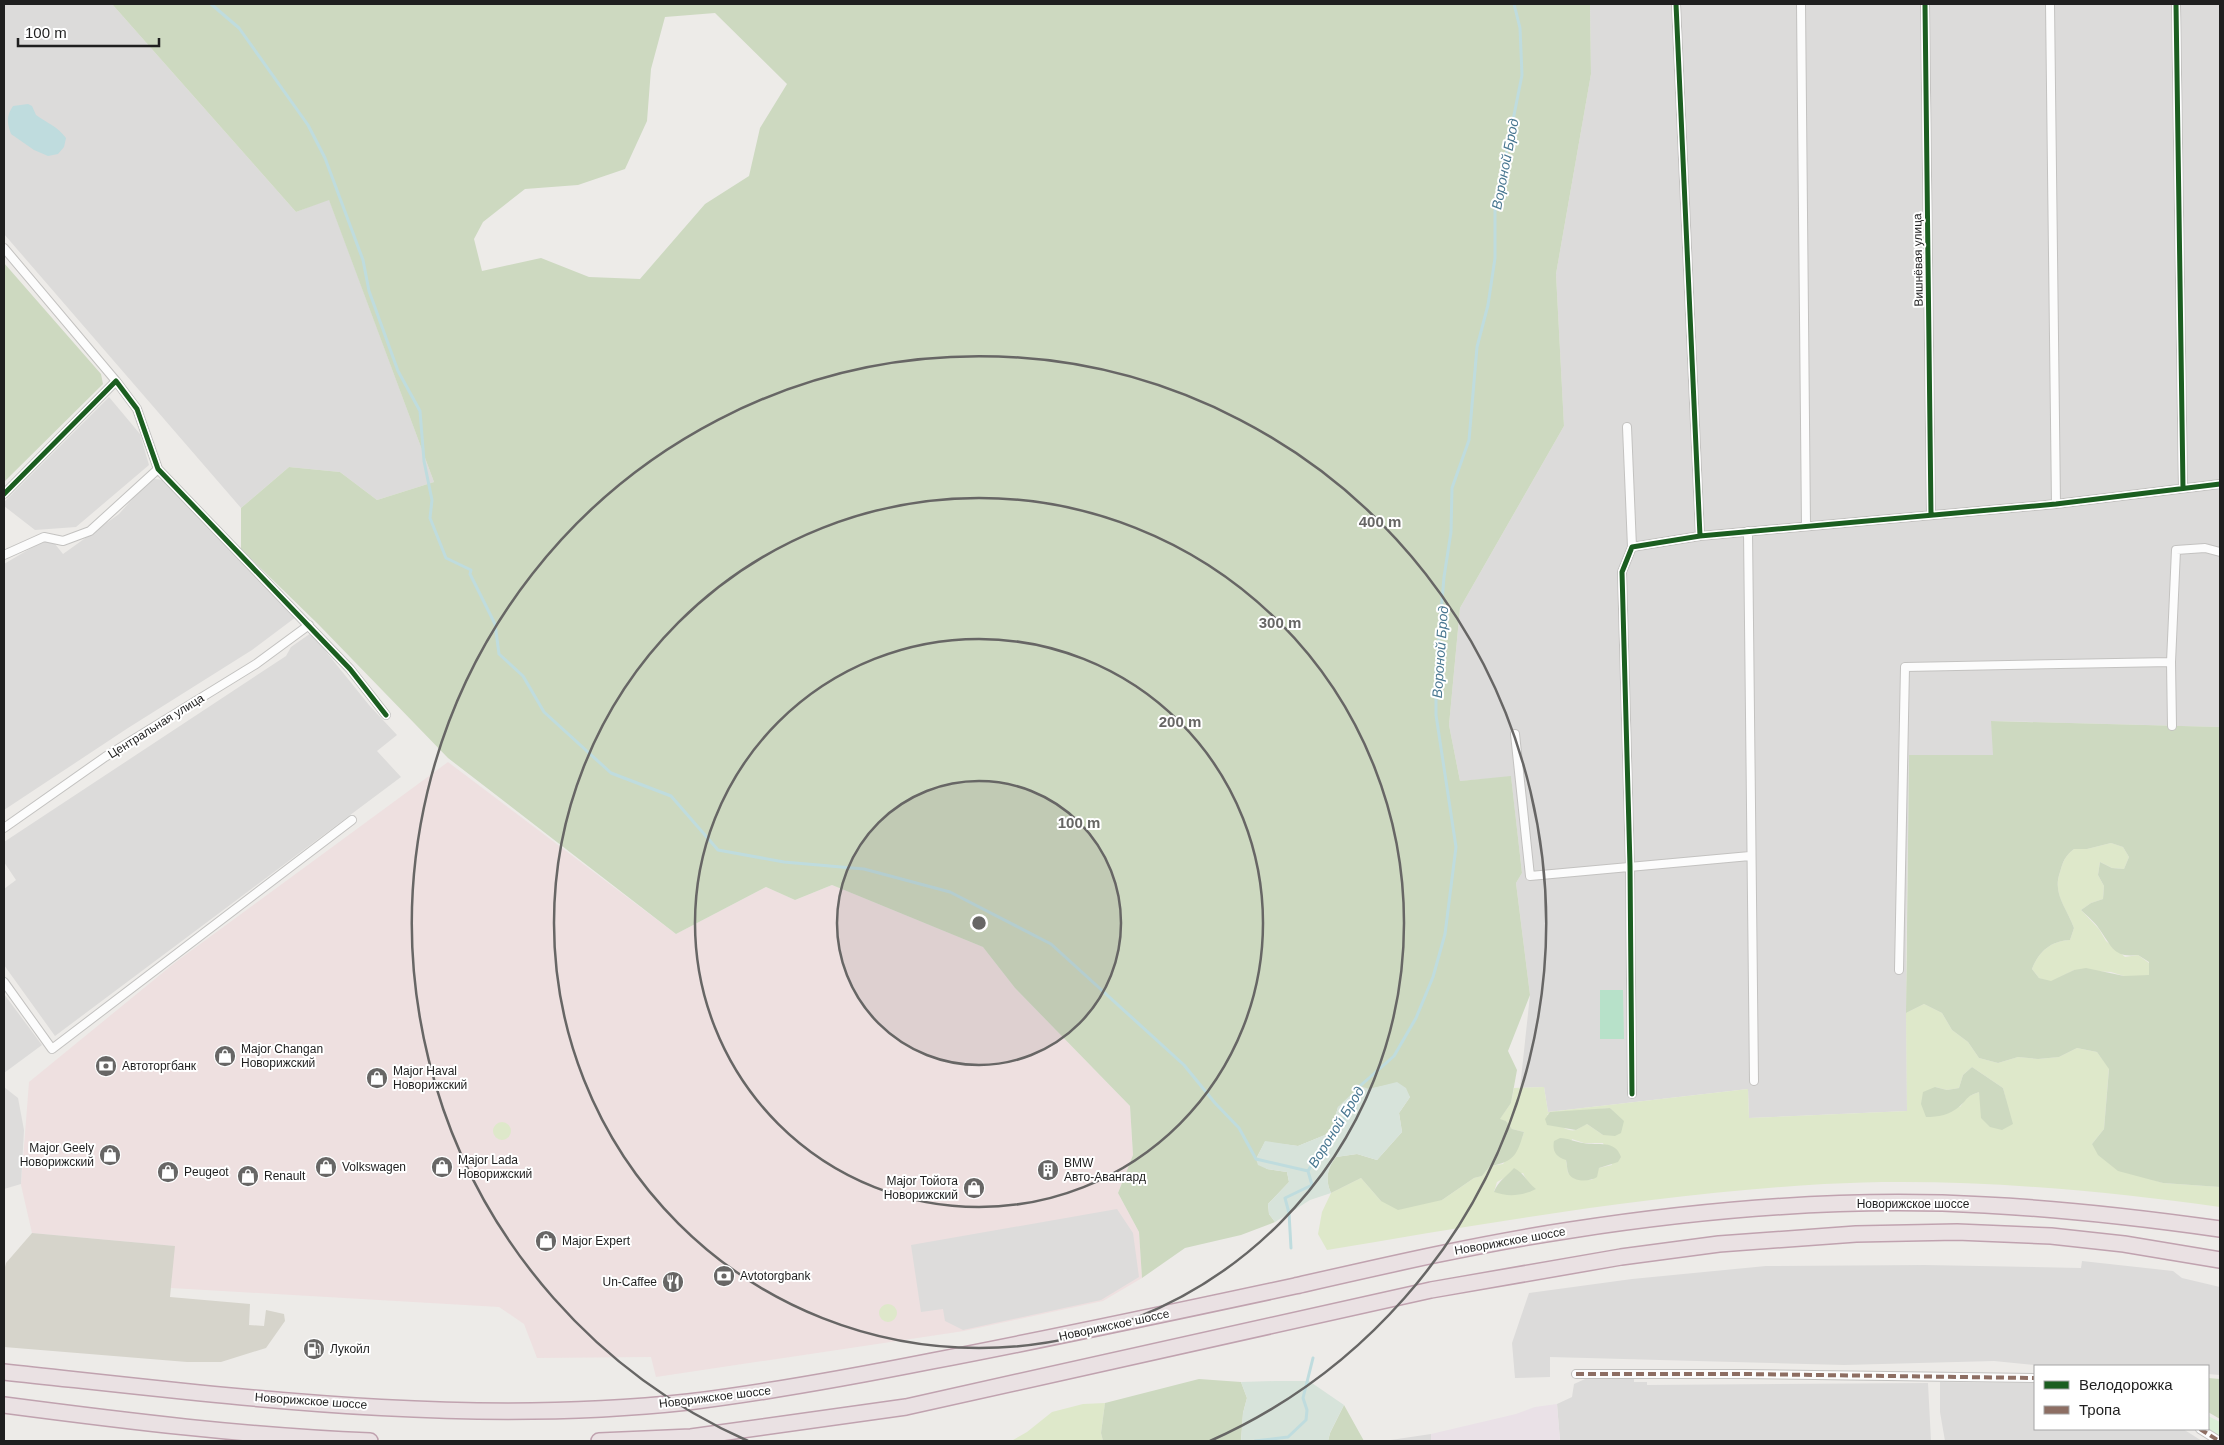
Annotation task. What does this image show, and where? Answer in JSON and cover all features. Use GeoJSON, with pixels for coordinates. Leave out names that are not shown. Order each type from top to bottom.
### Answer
{"type":"FeatureCollection","features":[{"type":"Feature","properties":{"kind":"highway","name":"Новорижское шоссе"},"geometry":{"type":"LineString","coordinates":[[4,1372],[335,1404],[444,1410],[544,1411],[625,1407],[689,1402],[851,1377],[1110,1326],[1483,1245],[1571,1230],[1701,1214],[1779,1207],[1865,1203],[1980,1204],[2109,1214],[2220,1230]]}},
{"type":"Feature","properties":{"kind":"highway"},"geometry":{"type":"LineString","coordinates":[[599,1441],[691,1437],[906,1407],[1431,1290],[1621,1257],[1719,1244],[1856,1234],[1967,1233],[2051,1236],[2124,1244],[2220,1260]]}},
{"type":"Feature","properties":{"kind":"highway"},"geometry":{"type":"LineString","coordinates":[[4,1405],[157,1426],[313,1439],[370,1441]]}},
{"type":"Feature","properties":{"kind":"street"},"geometry":{"type":"LineString","coordinates":[[1676,4],[1700,536]]}},
{"type":"Feature","properties":{"kind":"street"},"geometry":{"type":"LineString","coordinates":[[1801,4],[1806,526]]}},
{"type":"Feature","properties":{"kind":"street","name":"Вишнёвая улица"},"geometry":{"type":"LineString","coordinates":[[1925,4],[1931,515]]}},
{"type":"Feature","properties":{"kind":"street"},"geometry":{"type":"LineString","coordinates":[[2050,4],[2056,504]]}},
{"type":"Feature","properties":{"kind":"street"},"geometry":{"type":"LineString","coordinates":[[2176,4],[2183,488]]}},
{"type":"Feature","properties":{"kind":"street"},"geometry":{"type":"LineString","coordinates":[[4,248],[116,381],[137,409],[158,469],[350,669],[386,715]]}},
{"type":"Feature","properties":{"kind":"street"},"geometry":{"type":"LineString","coordinates":[[4,494],[116,381]]}},
{"type":"Feature","properties":{"kind":"street"},"geometry":{"type":"LineString","coordinates":[[1627,427],[1632,547],[1622,572],[1630,866],[1632,1094]]}},
{"type":"Feature","properties":{"kind":"street"},"geometry":{"type":"LineString","coordinates":[[4,555],[44,537],[63,541],[90,531],[158,469]]}},
{"type":"Feature","properties":{"kind":"street"},"geometry":{"type":"LineString","coordinates":[[1632,547],[1700,536],[2056,504],[2220,484]]}},
{"type":"Feature","properties":{"kind":"street"},"geometry":{"type":"LineString","coordinates":[[1748,531],[1750,856],[1754,1081]]}},
{"type":"Feature","properties":{"kind":"street"},"geometry":{"type":"LineString","coordinates":[[2172,726],[2171,662],[2176,550],[2205,548],[2220,552]]}},
{"type":"Feature","properties":{"kind":"street","name":"Центральная улица"},"geometry":{"type":"LineString","coordinates":[[4,828],[105,757],[256,664],[309,625]]}},
{"type":"Feature","properties":{"kind":"street"},"geometry":{"type":"LineString","coordinates":[[1899,970],[1905,667],[2171,662]]}},
{"type":"Feature","properties":{"kind":"street"},"geometry":{"type":"LineString","coordinates":[[1515,734],[1530,876],[1750,856]]}},
{"type":"Feature","properties":{"kind":"street"},"geometry":{"type":"LineString","coordinates":[[4,982],[52,1048],[352,820]]}},
{"type":"Feature","properties":{"kind":"street"},"geometry":{"type":"LineString","coordinates":[[1576,1374],[2034,1378]]}},
{"type":"Feature","properties":{"kind":"street"},"geometry":{"type":"LineString","coordinates":[[2202,1430],[2219,1441]]}},
{"type":"Feature","properties":{"kind":"shaded area"},"geometry":{"type":"Polygon","coordinates":[[[4,4],[112,4],[296,212],[329,199],[434,482],[377,500],[340,472],[289,467],[241,508],[4,234],[4,4]]]}},
{"type":"Feature","properties":{"kind":"shaded area"},"geometry":{"type":"Polygon","coordinates":[[[1590,4],[2220,4],[2220,727],[1992,721],[1994,755],[1909,755],[1906,957],[1907,1111],[1749,1118],[1748,1089],[1548,1112],[1544,1087],[1520,1088],[1530,995],[1516,883],[1522,873],[1511,777],[1460,781],[1449,725],[1460,608],[1564,426],[1556,274],[1591,74],[1590,4]]]}},
{"type":"Feature","properties":{"kind":"shaded area"},"geometry":{"type":"Polygon","coordinates":[[[109,397],[140,434],[149,465],[76,527],[35,530],[4,506],[4,502],[109,397]]]}},
{"type":"Feature","properties":{"kind":"shaded area"},"geometry":{"type":"Polygon","coordinates":[[[154,479],[163,480],[296,617],[252,650],[128,728],[4,810],[4,564],[43,541],[55,544],[63,554],[119,514],[144,486],[154,479]]]}},
{"type":"Feature","properties":{"kind":"shaded area"},"geometry":{"type":"Polygon","coordinates":[[[311,633],[369,705],[397,735],[377,751],[401,777],[55,1036],[4,965],[4,889],[16,880],[4,862],[4,842],[286,656],[291,647],[311,633]]]}},
{"type":"Feature","properties":{"kind":"shaded area"},"geometry":{"type":"Polygon","coordinates":[[[448,762],[676,934],[766,887],[795,900],[832,885],[983,947],[1015,988],[1130,1106],[1133,1155],[1118,1193],[1139,1232],[1142,1278],[1103,1301],[964,1331],[656,1377],[651,1357],[537,1358],[524,1324],[499,1307],[171,1288],[174,1246],[32,1233],[21,1185],[29,1082],[177,961],[448,762]]]}},
{"type":"Feature","properties":{"kind":"shaded area"},"geometry":{"type":"Polygon","coordinates":[[[4,994],[42,1045],[4,1073],[4,994]]]}},
{"type":"Feature","properties":{"kind":"shaded area"},"geometry":{"type":"Polygon","coordinates":[[[1397,1082],[1406,1088],[1410,1097],[1399,1113],[1402,1132],[1377,1160],[1357,1154],[1336,1157],[1328,1174],[1331,1193],[1310,1200],[1275,1222],[1269,1214],[1268,1204],[1289,1182],[1287,1172],[1267,1169],[1258,1165],[1256,1159],[1265,1141],[1298,1146],[1325,1135],[1332,1128],[1338,1107],[1360,1086],[1369,1089],[1397,1082]]]}},
{"type":"Feature","properties":{"kind":"shaded area"},"geometry":{"type":"Polygon","coordinates":[[[4,1087],[18,1098],[24,1130],[21,1184],[4,1189],[4,1087]]]}},
{"type":"Feature","properties":{"kind":"shaded area"},"geometry":{"type":"Polygon","coordinates":[[[1117,1209],[1133,1233],[1139,1277],[1101,1300],[963,1330],[945,1321],[943,1309],[921,1312],[911,1245],[1117,1209]]]}},
{"type":"Feature","properties":{"kind":"shaded area"},"geometry":{"type":"Polygon","coordinates":[[[32,1233],[175,1246],[170,1297],[250,1304],[249,1325],[264,1326],[266,1310],[284,1314],[285,1321],[266,1348],[221,1362],[187,1362],[4,1347],[4,1271],[6,1263],[32,1233]]]}},
{"type":"Feature","properties":{"kind":"shaded area"},"geometry":{"type":"Polygon","coordinates":[[[2082,1261],[2173,1271],[2182,1278],[2220,1287],[2220,1375],[2209,1374],[2209,1365],[2035,1365],[1994,1361],[1844,1365],[1550,1357],[1550,1377],[1515,1378],[1512,1343],[1529,1293],[1632,1279],[1766,1266],[1925,1265],[2081,1268],[2082,1261]]]}},
{"type":"Feature","properties":{"kind":"shaded area"},"geometry":{"type":"Polygon","coordinates":[[[1585,1379],[1634,1379],[1634,1382],[1647,1382],[1647,1385],[1928,1383],[1931,1441],[1560,1441],[1557,1404],[1572,1397],[1574,1384],[1585,1379]]]}},
{"type":"Feature","properties":{"kind":"shaded area"},"geometry":{"type":"Polygon","coordinates":[[[1309,1381],[1344,1405],[1328,1441],[1241,1441],[1243,1413],[1247,1398],[1241,1382],[1309,1381]]]}},
{"type":"Feature","properties":{"kind":"shaded area"},"geometry":{"type":"Polygon","coordinates":[[[1940,1382],[2034,1383],[2034,1430],[2185,1430],[2202,1441],[1945,1441],[1940,1412],[1940,1382]]]}},
{"type":"Feature","properties":{"kind":"shaded area"},"geometry":{"type":"Polygon","coordinates":[[[1557,1404],[1560,1441],[1431,1441],[1431,1434],[1516,1414],[1535,1407],[1557,1404]]]}},
{"type":"Feature","properties":{"kind":"shaded area"},"geometry":{"type":"Polygon","coordinates":[[[1431,1434],[1431,1441],[1384,1441],[1431,1434]]]}},
{"type":"Feature","properties":{"kind":"green space"},"geometry":{"type":"Polygon","coordinates":[[[112,4],[1590,4],[1591,74],[1556,274],[1564,426],[1460,608],[1449,725],[1460,781],[1511,776],[1522,873],[1516,883],[1530,995],[1508,1051],[1517,1070],[1511,1103],[1500,1119],[1506,1121],[1512,1129],[1524,1132],[1514,1156],[1505,1162],[1490,1166],[1482,1176],[1474,1178],[1442,1200],[1398,1210],[1381,1201],[1361,1178],[1331,1193],[1328,1174],[1336,1157],[1357,1154],[1377,1160],[1402,1132],[1399,1113],[1410,1097],[1397,1083],[1369,1089],[1338,1107],[1332,1128],[1325,1135],[1298,1146],[1265,1142],[1256,1159],[1267,1169],[1287,1172],[1289,1182],[1268,1204],[1269,1214],[1275,1222],[1241,1235],[1185,1248],[1142,1278],[1139,1232],[1118,1193],[1133,1155],[1130,1106],[1015,988],[983,947],[832,885],[795,900],[766,887],[676,934],[448,758],[319,625],[241,549],[241,508],[289,467],[340,472],[377,500],[434,482],[329,200],[296,212],[112,4]],[[715,13],[665,17],[651,69],[647,121],[625,169],[578,185],[525,189],[483,222],[474,239],[482,271],[541,258],[589,277],[640,279],[705,204],[749,176],[760,128],[787,84],[715,13]]]}},
{"type":"Feature","properties":{"kind":"green space"},"geometry":{"type":"Polygon","coordinates":[[[4,263],[101,374],[103,384],[4,482],[4,263]]]}},
{"type":"Feature","properties":{"kind":"green space"},"geometry":{"type":"Polygon","coordinates":[[[1991,721],[2220,727],[2220,1187],[2163,1183],[2118,1171],[2098,1155],[2092,1144],[2104,1129],[2109,1069],[2097,1052],[2077,1048],[2059,1057],[2038,1059],[2018,1057],[1998,1063],[1979,1058],[1968,1042],[1952,1030],[1942,1013],[1924,1004],[1906,1013],[1909,755],[1993,755],[1991,721]],[[2111,843],[2087,849],[2074,849],[2068,854],[2061,868],[2058,887],[2061,901],[2074,928],[2070,940],[2051,945],[2038,957],[2032,969],[2039,978],[2051,981],[2074,970],[2086,968],[2124,976],[2149,975],[2149,962],[2138,955],[2124,955],[2114,950],[2096,924],[2081,910],[2091,903],[2103,899],[2104,886],[2098,875],[2100,862],[2112,868],[2124,869],[2129,857],[2123,847],[2111,843]]]}},
{"type":"Feature","properties":{"kind":"green space"},"geometry":{"type":"Polygon","coordinates":[[[2111,843],[2123,847],[2129,857],[2124,869],[2112,868],[2100,862],[2098,875],[2104,886],[2103,899],[2091,903],[2081,910],[2099,929],[2106,941],[2125,957],[2138,955],[2149,963],[2149,976],[2124,976],[2111,972],[2074,970],[2051,982],[2039,978],[2032,969],[2038,957],[2051,945],[2070,940],[2074,928],[2061,901],[2058,888],[2058,880],[2065,859],[2074,849],[2087,849],[2111,843]]]}},
{"type":"Feature","properties":{"kind":"green space"},"geometry":{"type":"Polygon","coordinates":[[[1600,990],[1623,990],[1624,1039],[1600,1039],[1600,990]]]}},
{"type":"Feature","properties":{"kind":"green space"},"geometry":{"type":"Polygon","coordinates":[[[1924,1004],[1942,1013],[1952,1030],[1968,1042],[1979,1058],[1998,1063],[2018,1057],[2038,1059],[2059,1057],[2077,1048],[2097,1052],[2109,1068],[2104,1129],[2092,1144],[2144,1177],[2163,1183],[2220,1187],[2220,1207],[2122,1195],[2022,1186],[1973,1183],[1873,1182],[1761,1189],[1636,1202],[1512,1219],[1327,1250],[1318,1234],[1322,1212],[1331,1193],[1361,1178],[1381,1201],[1442,1200],[1474,1178],[1482,1176],[1490,1166],[1503,1164],[1522,1138],[1524,1132],[1512,1129],[1506,1121],[1499,1120],[1511,1103],[1514,1088],[1544,1087],[1548,1112],[1748,1089],[1749,1118],[1907,1111],[1906,1013],[1924,1004]],[[1972,1067],[1963,1075],[1959,1088],[1947,1090],[1935,1087],[1960,1107],[1967,1097],[1979,1092],[1981,1105],[2006,1100],[2003,1088],[1972,1067]],[[1610,1108],[1547,1114],[1568,1130],[1576,1130],[1587,1124],[1603,1135],[1618,1117],[1610,1108]],[[1572,1139],[1566,1160],[1568,1173],[1585,1180],[1592,1180],[1599,1168],[1612,1165],[1603,1143],[1584,1143],[1572,1139]],[[1523,1173],[1506,1177],[1497,1182],[1494,1192],[1528,1183],[1523,1173]]]}},
{"type":"Feature","properties":{"kind":"green space"},"geometry":{"type":"Polygon","coordinates":[[[1972,1067],[2003,1088],[2013,1124],[2002,1130],[1990,1127],[1981,1118],[1979,1092],[1969,1097],[1952,1112],[1926,1117],[1921,1104],[1923,1092],[1935,1087],[1947,1090],[1959,1088],[1963,1075],[1972,1067]]]}},
{"type":"Feature","properties":{"kind":"green space"},"geometry":{"type":"Polygon","coordinates":[[[1610,1108],[1624,1121],[1621,1133],[1615,1136],[1603,1135],[1587,1124],[1576,1130],[1547,1125],[1545,1119],[1550,1112],[1610,1108]]]}},
{"type":"Feature","properties":{"kind":"green space"},"geometry":{"type":"Polygon","coordinates":[[[498,1122],[506,1122],[511,1127],[509,1138],[498,1140],[493,1135],[493,1127],[498,1122]]]}},
{"type":"Feature","properties":{"kind":"green space"},"geometry":{"type":"Polygon","coordinates":[[[1560,1138],[1583,1143],[1610,1145],[1618,1151],[1621,1157],[1618,1162],[1599,1168],[1597,1177],[1594,1179],[1586,1181],[1577,1180],[1570,1176],[1566,1160],[1554,1151],[1554,1141],[1560,1138]]]}},
{"type":"Feature","properties":{"kind":"green space"},"geometry":{"type":"Polygon","coordinates":[[[1514,1168],[1536,1189],[1515,1195],[1504,1195],[1494,1192],[1500,1182],[1514,1168]]]}},
{"type":"Feature","properties":{"kind":"green space"},"geometry":{"type":"Polygon","coordinates":[[[884,1304],[892,1304],[897,1309],[895,1320],[884,1322],[879,1317],[879,1309],[884,1304]]]}},
{"type":"Feature","properties":{"kind":"green space"},"geometry":{"type":"Polygon","coordinates":[[[2209,1378],[2220,1379],[2220,1419],[2209,1413],[2209,1378]]]}},
{"type":"Feature","properties":{"kind":"green space"},"geometry":{"type":"Polygon","coordinates":[[[1199,1379],[1241,1382],[1247,1398],[1243,1413],[1241,1441],[1103,1441],[1101,1433],[1105,1403],[1199,1379]]]}},
{"type":"Feature","properties":{"kind":"green space"},"geometry":{"type":"Polygon","coordinates":[[[1105,1403],[1101,1433],[1103,1441],[1002,1441],[1013,1440],[1027,1432],[1052,1412],[1083,1404],[1105,1403]]]}},
{"type":"Feature","properties":{"kind":"green space"},"geometry":{"type":"Polygon","coordinates":[[[1344,1405],[1364,1441],[1328,1441],[1344,1405]]]}},
{"type":"Feature","properties":{"kind":"green space"},"geometry":{"type":"Polygon","coordinates":[[[2209,1416],[2220,1422],[2220,1437],[2209,1430],[2209,1416]]]}},
{"type":"Feature","properties":{"kind":"water"},"geometry":{"type":"Polygon","coordinates":[[[28,104],[32,106],[36,115],[66,138],[64,147],[58,154],[48,156],[34,150],[11,134],[8,120],[9,113],[13,106],[28,104]]]}},
{"type":"Feature","properties":{"kind":"waterway"},"geometry":{"type":"LineString","coordinates":[[211,4],[239,28],[308,125],[325,158],[363,260],[369,291],[398,371],[420,411],[424,461],[432,500],[430,518],[446,558],[471,570],[470,574],[495,624],[499,654],[523,676],[544,712],[611,773],[671,796],[718,850],[784,862],[864,869],[950,892],[1051,944],[1184,1065],[1215,1103],[1239,1128],[1256,1159],[1308,1171]]}},
{"type":"Feature","properties":{"kind":"waterway","name":"Вороной Брод"},"geometry":{"type":"LineString","coordinates":[[1291,1248],[1289,1213],[1285,1198],[1312,1185],[1308,1171],[1325,1143],[1340,1126],[1352,1106],[1360,1086],[1394,1056],[1416,1018],[1433,977],[1445,934],[1456,847],[1436,715],[1436,670],[1444,577],[1451,532],[1452,488],[1469,440],[1477,347],[1488,305],[1495,258],[1495,210],[1522,75],[1520,28],[1514,4]]}},
{"type":"Feature","properties":{"kind":"waterway","name":"Вороной Брод"},"geometry":{"type":"LineString","coordinates":[[1255,1441],[1288,1437],[1306,1420],[1307,1410],[1303,1398],[1313,1358]]}},
{"type":"Feature","properties":{"kind":"marked path"},"geometry":{"type":"LineString","coordinates":[[1576,1374],[2034,1378]]}},
{"type":"Feature","properties":{"kind":"marked path"},"geometry":{"type":"LineString","coordinates":[[2202,1430],[2219,1441]]}},
{"type":"Feature","properties":{"kind":"cycle path"},"geometry":{"type":"LineString","coordinates":[[1676,4],[1700,536]]}},
{"type":"Feature","properties":{"kind":"cycle path"},"geometry":{"type":"LineString","coordinates":[[1925,4],[1931,515]]}},
{"type":"Feature","properties":{"kind":"cycle path"},"geometry":{"type":"LineString","coordinates":[[2176,4],[2183,488]]}},
{"type":"Feature","properties":{"kind":"cycle path"},"geometry":{"type":"LineString","coordinates":[[4,494],[116,381],[137,409],[158,469],[350,669],[386,715]]}},
{"type":"Feature","properties":{"kind":"cycle path"},"geometry":{"type":"LineString","coordinates":[[1632,1094],[1630,866],[1622,572],[1632,547],[1700,536],[2056,504],[2220,484]]}},
{"type":"Feature","properties":{"kind":"place","name":"Major Changan Новорижский"},"geometry":{"type":"Point","coordinates":[225,1056]}},
{"type":"Feature","properties":{"kind":"place","name":"Автоторгбанк"},"geometry":{"type":"Point","coordinates":[106,1066]}},
{"type":"Feature","properties":{"kind":"place","name":"Major Haval Новорижский"},"geometry":{"type":"Point","coordinates":[377,1078]}},
{"type":"Feature","properties":{"kind":"place","name":"Major Geely Новорижский"},"geometry":{"type":"Point","coordinates":[110,1155]}},
{"type":"Feature","properties":{"kind":"place","name":"Volkswagen"},"geometry":{"type":"Point","coordinates":[326,1167]}},
{"type":"Feature","properties":{"kind":"place","name":"Major Lada Новорижский"},"geometry":{"type":"Point","coordinates":[442,1167]}},
{"type":"Feature","properties":{"kind":"place","name":"BMW Авто-Авангард"},"geometry":{"type":"Point","coordinates":[1048,1170]}},
{"type":"Feature","properties":{"kind":"place","name":"Peugeot"},"geometry":{"type":"Point","coordinates":[168,1172]}},
{"type":"Feature","properties":{"kind":"place","name":"Renault"},"geometry":{"type":"Point","coordinates":[248,1176]}},
{"type":"Feature","properties":{"kind":"place","name":"Major Тойота Новорижский"},"geometry":{"type":"Point","coordinates":[974,1188]}},
{"type":"Feature","properties":{"kind":"place","name":"Major Expert"},"geometry":{"type":"Point","coordinates":[546,1241]}},
{"type":"Feature","properties":{"kind":"place","name":"Avtotorgbank"},"geometry":{"type":"Point","coordinates":[724,1276]}},
{"type":"Feature","properties":{"kind":"place","name":"Un-Caffee"},"geometry":{"type":"Point","coordinates":[673,1282]}},
{"type":"Feature","properties":{"kind":"place","name":"Лукойл"},"geometry":{"type":"Point","coordinates":[314,1349]}}]}
